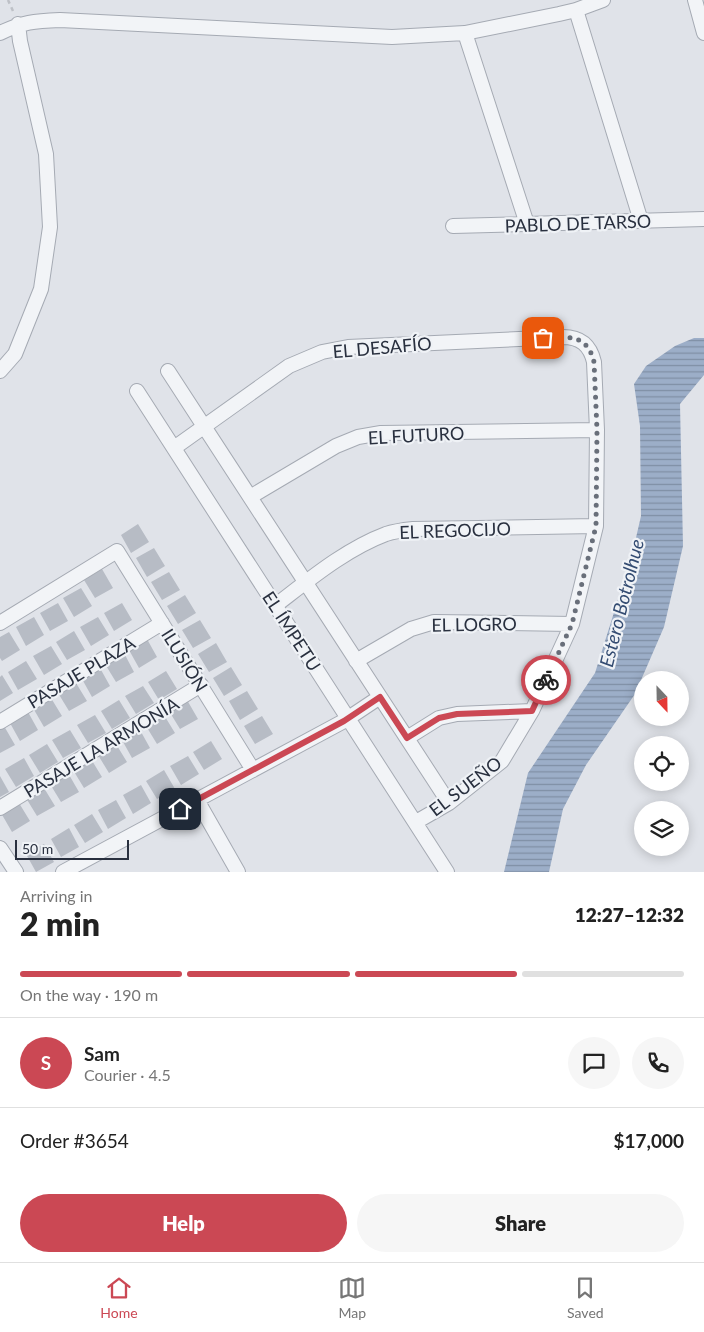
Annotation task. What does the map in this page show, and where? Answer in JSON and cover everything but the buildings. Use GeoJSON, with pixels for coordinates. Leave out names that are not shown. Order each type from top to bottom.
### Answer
{"type":"FeatureCollection","features":[{"type":"Feature","properties":{"kind":"street"},"geometry":{"type":"LineString","coordinates":[[0,33],[18,24],[33,21],[60,20],[392,37],[465,33],[576,10],[603,0]]}},
{"type":"Feature","properties":{"kind":"street"},"geometry":{"type":"LineString","coordinates":[[695,0],[704,33]]}},
{"type":"Feature","properties":{"kind":"street"},"geometry":{"type":"LineString","coordinates":[[576,10],[641,221]]}},
{"type":"Feature","properties":{"kind":"street"},"geometry":{"type":"LineString","coordinates":[[0,371],[15,354],[41,289],[50,227],[46,154],[20,41],[18,24]]}},
{"type":"Feature","properties":{"kind":"street"},"geometry":{"type":"LineString","coordinates":[[465,33],[527,224]]}},
{"type":"Feature","properties":{"kind":"street","name":"PABLO DE TARSO"},"geometry":{"type":"LineString","coordinates":[[453,226],[704,219]]}},
{"type":"Feature","properties":{"kind":"street","name":"EL DESAFÍO"},"geometry":{"type":"LineString","coordinates":[[174,448],[289,366],[322,352],[348,347],[562,337],[572,337],[580,340],[587,346]]}},
{"type":"Feature","properties":{"kind":"street","name":"EL SUEÑO"},"geometry":{"type":"LineString","coordinates":[[416,822],[449,803],[502,760],[532,711],[572,624],[596,526],[597,430],[594,362],[592,353],[587,346]]}},
{"type":"Feature","properties":{"kind":"street"},"geometry":{"type":"LineString","coordinates":[[168,370],[449,803]]}},
{"type":"Feature","properties":{"kind":"street","name":"EL ÍMPETU"},"geometry":{"type":"LineString","coordinates":[[137,391],[447,872]]}},
{"type":"Feature","properties":{"kind":"street","name":"EL FUTURO"},"geometry":{"type":"LineString","coordinates":[[250,497],[336,446],[358,437],[381,434],[597,430]]}},
{"type":"Feature","properties":{"kind":"street","name":"EL REGOCIJO"},"geometry":{"type":"LineString","coordinates":[[276,605],[305,582],[361,545],[388,533],[413,529],[596,526]]}},
{"type":"Feature","properties":{"kind":"street","name":"ILUSIÓN"},"geometry":{"type":"LineString","coordinates":[[0,623],[117,551],[253,770]]}},
{"type":"Feature","properties":{"kind":"street","name":"EL LOGRO"},"geometry":{"type":"LineString","coordinates":[[356,661],[411,629],[434,622],[572,624]]}},
{"type":"Feature","properties":{"kind":"street","name":"PASAJE PLAZA"},"geometry":{"type":"LineString","coordinates":[[0,722],[162,623]]}},
{"type":"Feature","properties":{"kind":"street","name":"PASAJE LA ARMONÍA"},"geometry":{"type":"LineString","coordinates":[[0,808],[201,685]]}},
{"type":"Feature","properties":{"kind":"street"},"geometry":{"type":"LineString","coordinates":[[63,872],[348,719],[380,697]]}},
{"type":"Feature","properties":{"kind":"street"},"geometry":{"type":"LineString","coordinates":[[407,738],[439,718],[457,714],[532,711]]}},
{"type":"Feature","properties":{"kind":"street"},"geometry":{"type":"LineString","coordinates":[[197,800],[238,872]]}},
{"type":"Feature","properties":{"kind":"street"},"geometry":{"type":"LineString","coordinates":[[0,848],[16,872]]}},
{"type":"Feature","properties":{"kind":"water","name":"Estero Botrolhue"},"geometry":{"type":"Polygon","coordinates":[[[694,338],[704,338],[704,375],[680,404],[683,546],[664,627],[645,671],[634,671],[634,695],[586,765],[563,809],[549,872],[504,872],[528,773],[595,673],[632,555],[641,516],[640,426],[634,384],[646,366],[675,346],[694,338]]]}},
{"type":"Feature","properties":{"kind":"way so far"},"geometry":{"type":"LineString","coordinates":[[543,338],[572,337],[580,340],[592,353],[597,430],[596,526],[572,624],[546,680]]}},
{"type":"Feature","properties":{"kind":"route"},"geometry":{"type":"LineString","coordinates":[[180,809],[344,721],[380,697],[407,738],[439,718],[457,714],[532,711],[546,680]]}}]}
